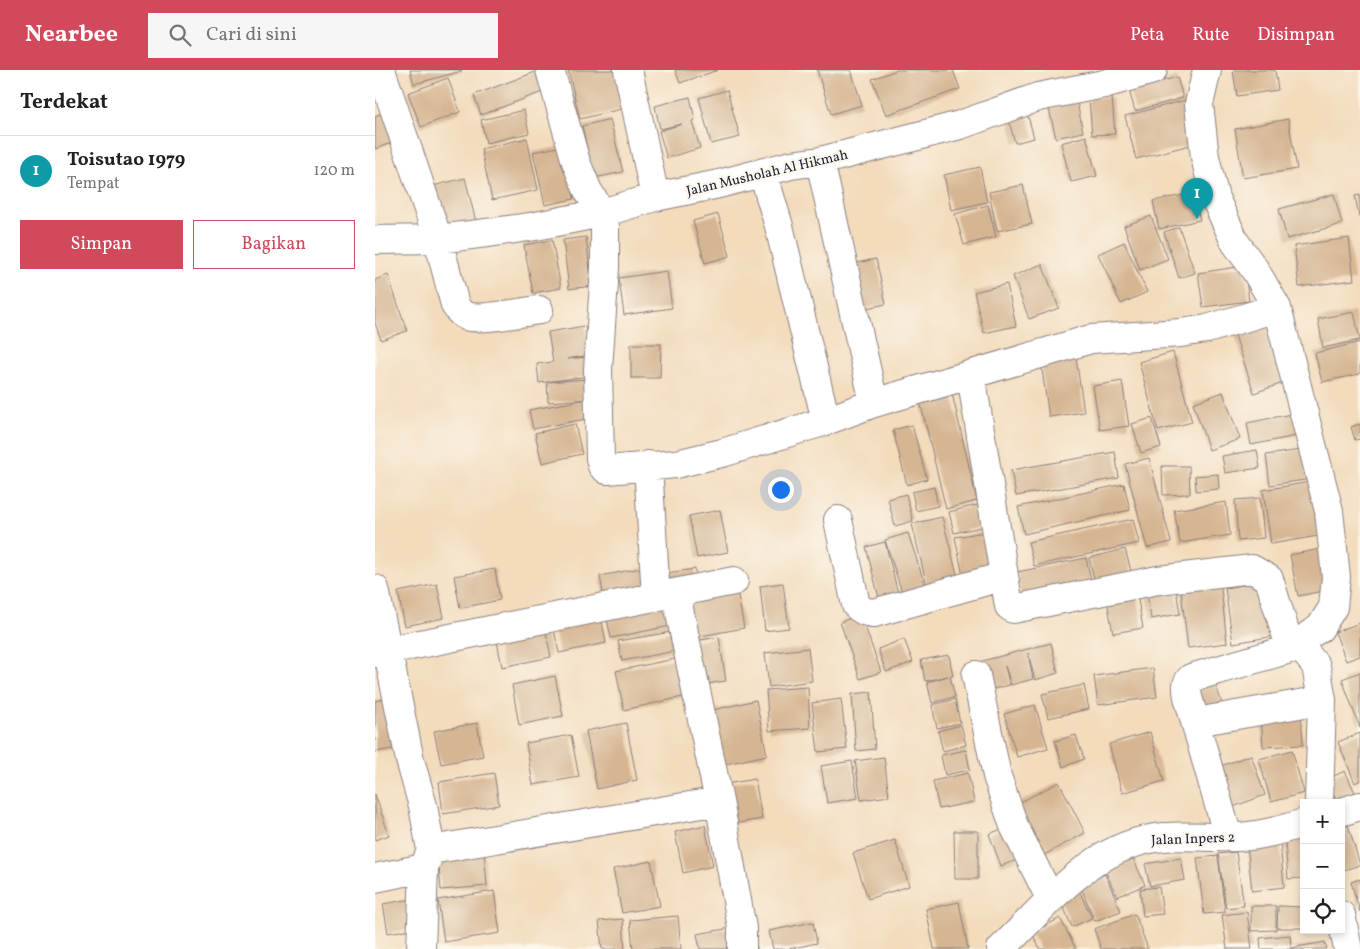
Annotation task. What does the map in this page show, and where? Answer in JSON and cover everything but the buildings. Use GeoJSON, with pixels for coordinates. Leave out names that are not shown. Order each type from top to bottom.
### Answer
{"type":"FeatureCollection","features":[{"type":"Feature","properties":{"kind":"street"},"geometry":{"type":"LineString","coordinates":[[381,70],[438,239],[455,305],[459,312],[467,316],[479,317],[539,310]]}},
{"type":"Feature","properties":{"kind":"street"},"geometry":{"type":"LineString","coordinates":[[550,70],[576,162],[588,191],[602,213],[605,227],[605,268],[598,355],[600,458],[602,466],[607,470],[676,464],[722,453],[826,421],[874,403],[1091,339],[1181,333],[1207,329],[1277,308]]}},
{"type":"Feature","properties":{"kind":"street"},"geometry":{"type":"LineString","coordinates":[[628,70],[655,197]]}},
{"type":"Feature","properties":{"kind":"street","name":"Jalan Musholah Al Hikmah"},"geometry":{"type":"LineString","coordinates":[[375,240],[438,239],[537,226],[602,213],[655,197],[791,165],[820,161],[961,125],[1038,98],[1104,84],[1153,70]]}},
{"type":"Feature","properties":{"kind":"street"},"geometry":{"type":"LineString","coordinates":[[1207,70],[1199,104],[1205,157],[1215,198],[1235,242],[1255,270],[1277,308],[1329,511],[1336,577],[1333,606],[1320,628],[1309,635],[1301,646],[1191,678],[1187,682],[1186,688],[1228,837]]}},
{"type":"Feature","properties":{"kind":"street"},"geometry":{"type":"LineString","coordinates":[[820,161],[874,403]]}},
{"type":"Feature","properties":{"kind":"street"},"geometry":{"type":"LineString","coordinates":[[763,173],[779,226],[826,421]]}},
{"type":"Feature","properties":{"kind":"street"},"geometry":{"type":"LineString","coordinates":[[971,375],[1009,606],[1013,610],[1158,580],[1252,569],[1269,579],[1286,634],[1301,646],[1316,666],[1322,700],[1319,799]]}},
{"type":"Feature","properties":{"kind":"street"},"geometry":{"type":"LineString","coordinates":[[648,465],[666,596],[719,801],[742,928],[742,949]]}},
{"type":"Feature","properties":{"kind":"street"},"geometry":{"type":"LineString","coordinates":[[838,520],[857,604],[861,610],[866,612],[874,613],[1004,576]]}},
{"type":"Feature","properties":{"kind":"street"},"geometry":{"type":"LineString","coordinates":[[381,652],[734,581]]}},
{"type":"Feature","properties":{"kind":"street"},"geometry":{"type":"LineString","coordinates":[[375,589],[381,652],[423,806],[427,859],[421,949]]}},
{"type":"Feature","properties":{"kind":"street"},"geometry":{"type":"LineString","coordinates":[[976,675],[997,776],[1015,826],[1050,898]]}},
{"type":"Feature","properties":{"kind":"street"},"geometry":{"type":"LineString","coordinates":[[1196,722],[1322,700]]}},
{"type":"Feature","properties":{"kind":"street"},"geometry":{"type":"LineString","coordinates":[[375,878],[427,859],[719,801]]}},
{"type":"Feature","properties":{"kind":"street"},"geometry":{"type":"LineString","coordinates":[[1345,811],[1360,806]]}},
{"type":"Feature","properties":{"kind":"street","name":"Jalan Inpers 2"},"geometry":{"type":"LineString","coordinates":[[1001,949],[1034,917],[1050,898],[1107,853],[1126,844],[1165,837],[1228,837],[1270,834],[1300,824]]}},
{"type":"Feature","properties":{"kind":"street"},"geometry":{"type":"LineString","coordinates":[[1345,934],[1348,949]]}},
{"type":"Feature","properties":{"kind":"place","name":"Toisutao 1979"},"geometry":{"type":"Point","coordinates":[1197,219]}}]}
